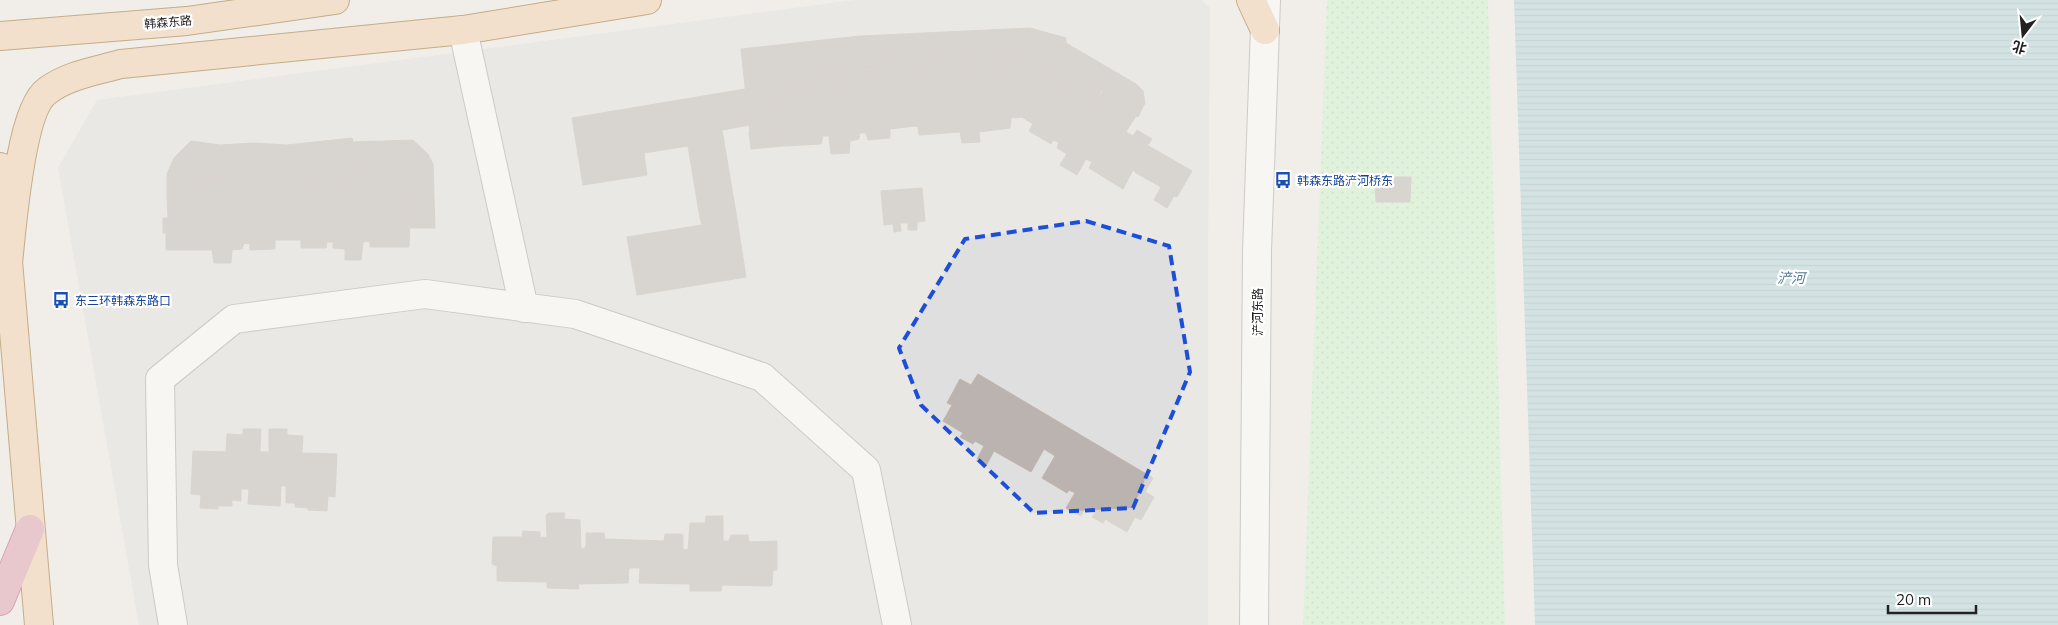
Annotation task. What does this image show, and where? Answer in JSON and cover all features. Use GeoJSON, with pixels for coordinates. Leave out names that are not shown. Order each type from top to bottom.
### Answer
{"type":"FeatureCollection","features":[{"type":"Feature","properties":{"kind":"highway"},"geometry":{"type":"LineString","coordinates":[[0,601],[30,529]]}},
{"type":"Feature","properties":{"kind":"main road","name":"韩森东路"},"geometry":{"type":"LineString","coordinates":[[0,36],[187,21],[335,0]]}},
{"type":"Feature","properties":{"kind":"main road"},"geometry":{"type":"LineString","coordinates":[[8,263],[24,140],[32,113],[44,92],[67,79],[121,64],[463,30],[647,0]]}},
{"type":"Feature","properties":{"kind":"main road"},"geometry":{"type":"LineString","coordinates":[[1251,0],[1265,30]]}},
{"type":"Feature","properties":{"kind":"main road"},"geometry":{"type":"LineString","coordinates":[[0,167],[39,625]]}},
{"type":"Feature","properties":{"kind":"street","name":"浐河东路"},"geometry":{"type":"LineString","coordinates":[[1254,625],[1257,251],[1266,0]]}},
{"type":"Feature","properties":{"kind":"street"},"geometry":{"type":"LineString","coordinates":[[463,30],[524,308]]}},
{"type":"Feature","properties":{"kind":"street"},"geometry":{"type":"LineString","coordinates":[[173,625],[163,565],[160,379],[234,318],[425,294],[575,314],[762,377],[866,470],[897,625]]}},
{"type":"Feature","properties":{"kind":"highlighted area"},"geometry":{"type":"Polygon","coordinates":[[[1086,221],[1169,246],[1190,372],[1133,508],[1034,513],[921,405],[899,348],[965,239],[1086,221]]]}},
{"type":"Feature","properties":{"kind":"shaded area"},"geometry":{"type":"Polygon","coordinates":[[[854,0],[1202,0],[1210,8],[1208,625],[139,625],[58,168],[97,100],[854,0]]]}},
{"type":"Feature","properties":{"kind":"green space"},"geometry":{"type":"Polygon","coordinates":[[[1327,0],[1488,0],[1505,625],[1303,625],[1327,0]]]}},
{"type":"Feature","properties":{"kind":"water","name":"浐河"},"geometry":{"type":"Polygon","coordinates":[[[1514,0],[2058,0],[2058,625],[1535,625],[1514,0]]]}},
{"type":"Feature","properties":{"kind":"building"},"geometry":{"type":"Polygon","coordinates":[[[1030,28],[1066,38],[1066,43],[1030,104],[1023,100],[1018,51],[1001,53],[1002,76],[996,77],[994,59],[980,60],[979,53],[961,55],[963,79],[956,80],[953,56],[936,57],[936,63],[919,66],[921,84],[916,85],[913,54],[880,58],[883,86],[879,87],[876,68],[865,69],[860,36],[1030,28]]]}},
{"type":"Feature","properties":{"kind":"building"},"geometry":{"type":"Polygon","coordinates":[[[860,36],[865,69],[860,71],[859,64],[842,67],[845,91],[835,90],[833,66],[815,67],[816,75],[801,76],[804,94],[798,94],[797,87],[776,90],[778,99],[780,98],[781,114],[777,115],[777,128],[750,132],[741,49],[860,36]]]}},
{"type":"Feature","properties":{"kind":"building"},"geometry":{"type":"Polygon","coordinates":[[[1066,43],[1136,84],[1143,91],[1145,103],[1138,117],[1125,109],[1128,104],[1112,94],[1100,115],[1091,111],[1103,90],[1090,81],[1087,87],[1074,78],[1064,94],[1057,90],[1060,84],[1047,75],[1066,43]]]}},
{"type":"Feature","properties":{"kind":"building"},"geometry":{"type":"Polygon","coordinates":[[[1018,51],[1023,100],[1030,104],[1047,75],[1060,84],[1057,90],[1064,94],[1074,78],[1087,87],[1090,81],[1102,89],[1091,111],[1100,115],[1112,94],[1128,104],[1125,109],[1136,116],[1126,132],[1133,136],[1137,130],[1152,139],[1138,159],[1143,162],[1136,173],[1133,170],[1123,189],[1089,168],[1092,162],[1086,159],[1077,175],[1060,165],[1067,154],[1057,148],[1059,142],[1053,140],[1051,144],[1029,131],[1033,124],[1022,117],[1011,118],[1010,128],[979,132],[980,142],[962,143],[960,132],[919,135],[918,127],[915,126],[890,129],[890,138],[868,140],[866,133],[860,133],[859,139],[850,141],[849,153],[831,154],[829,136],[823,136],[821,144],[783,146],[781,127],[777,128],[777,115],[781,114],[780,98],[778,99],[776,90],[797,87],[798,94],[804,94],[801,76],[816,75],[815,67],[833,66],[835,90],[845,91],[842,67],[859,64],[860,71],[876,68],[879,87],[883,86],[880,58],[913,54],[916,85],[921,84],[919,66],[936,63],[936,57],[953,56],[956,80],[963,79],[961,58],[963,55],[979,53],[980,60],[994,59],[996,77],[1002,76],[1001,53],[1018,51]]]}},
{"type":"Feature","properties":{"kind":"building"},"geometry":{"type":"Polygon","coordinates":[[[745,89],[750,125],[722,130],[736,213],[700,218],[688,146],[644,153],[647,175],[583,185],[572,118],[745,89]]]}},
{"type":"Feature","properties":{"kind":"building"},"geometry":{"type":"Polygon","coordinates":[[[781,127],[783,146],[751,149],[749,132],[781,127]]]}},
{"type":"Feature","properties":{"kind":"building"},"geometry":{"type":"Polygon","coordinates":[[[352,138],[353,142],[413,140],[428,154],[433,164],[435,228],[410,228],[411,191],[383,191],[384,179],[367,180],[368,174],[351,174],[350,180],[342,181],[342,173],[325,173],[324,180],[310,180],[310,197],[303,198],[303,192],[270,191],[270,195],[263,195],[264,181],[248,182],[248,175],[230,176],[229,183],[223,184],[222,176],[206,176],[206,182],[191,183],[192,199],[185,200],[184,193],[167,194],[167,174],[174,158],[191,141],[220,145],[253,143],[287,145],[352,138]]]}},
{"type":"Feature","properties":{"kind":"building"},"geometry":{"type":"Polygon","coordinates":[[[1147,145],[1192,171],[1177,197],[1174,196],[1167,208],[1154,200],[1161,187],[1136,173],[1143,162],[1138,159],[1147,145]]]}},
{"type":"Feature","properties":{"kind":"building"},"geometry":{"type":"Polygon","coordinates":[[[325,173],[342,173],[342,181],[350,180],[351,174],[368,174],[367,180],[384,179],[383,191],[411,191],[409,247],[370,247],[370,241],[363,242],[361,260],[345,260],[345,249],[333,248],[333,242],[327,242],[326,248],[301,248],[301,240],[275,240],[275,249],[250,250],[250,244],[244,243],[242,249],[232,250],[231,263],[214,263],[212,250],[166,250],[166,233],[163,233],[163,218],[168,218],[167,194],[184,193],[185,200],[192,199],[191,183],[206,182],[206,176],[222,176],[223,184],[229,183],[230,176],[248,175],[248,182],[264,181],[263,195],[270,195],[270,191],[303,192],[303,198],[310,197],[310,180],[324,180],[325,173]]]}},
{"type":"Feature","properties":{"kind":"building"},"geometry":{"type":"Polygon","coordinates":[[[1375,177],[1411,177],[1410,202],[1376,202],[1375,177]]]}},
{"type":"Feature","properties":{"kind":"building"},"geometry":{"type":"Polygon","coordinates":[[[922,188],[925,221],[917,222],[917,230],[908,230],[908,223],[900,223],[901,231],[894,232],[893,224],[884,225],[881,191],[922,188]]]}},
{"type":"Feature","properties":{"kind":"building"},"geometry":{"type":"Polygon","coordinates":[[[736,213],[746,277],[637,295],[627,237],[702,225],[700,218],[736,213]]]}},
{"type":"Feature","properties":{"kind":"building"},"geometry":{"type":"Polygon","coordinates":[[[978,374],[1153,478],[1145,492],[1154,497],[1141,520],[1135,517],[1127,532],[1105,519],[1103,523],[1092,517],[1095,513],[1086,507],[1081,516],[1066,508],[1075,493],[1069,490],[1067,493],[1042,478],[1055,456],[1044,449],[1031,472],[994,451],[986,466],[976,461],[984,446],[975,441],[973,444],[960,437],[963,433],[943,421],[952,405],[947,403],[960,379],[971,385],[978,374]]]}},
{"type":"Feature","properties":{"kind":"building"},"geometry":{"type":"Polygon","coordinates":[[[243,429],[261,429],[260,452],[269,452],[269,429],[287,429],[287,435],[303,436],[302,453],[337,454],[335,497],[328,496],[327,511],[308,510],[308,508],[295,507],[295,503],[286,503],[286,486],[281,486],[280,506],[248,504],[249,489],[241,489],[241,501],[232,500],[232,506],[218,506],[218,509],[200,508],[201,495],[191,494],[193,451],[226,452],[227,434],[243,435],[243,429]]]}},
{"type":"Feature","properties":{"kind":"building"},"geometry":{"type":"Polygon","coordinates":[[[549,513],[565,513],[564,519],[580,520],[581,548],[584,549],[586,546],[586,533],[604,533],[605,539],[664,541],[665,534],[681,534],[683,535],[683,549],[688,550],[690,523],[705,523],[706,516],[723,516],[723,541],[729,541],[731,535],[748,535],[749,542],[777,541],[777,570],[773,570],[772,585],[770,586],[722,585],[721,591],[690,591],[690,584],[639,583],[640,568],[629,568],[628,583],[578,584],[579,589],[547,588],[547,582],[497,581],[497,566],[492,564],[493,537],[522,537],[523,531],[540,532],[540,538],[547,537],[546,515],[549,513]]]}},
{"type":"Feature","properties":{"kind":"place","name":"韩森东路浐河桥东"},"geometry":{"type":"Point","coordinates":[1283,180]}},
{"type":"Feature","properties":{"kind":"place","name":"东三环韩森东路口"},"geometry":{"type":"Point","coordinates":[61,300]}}]}
